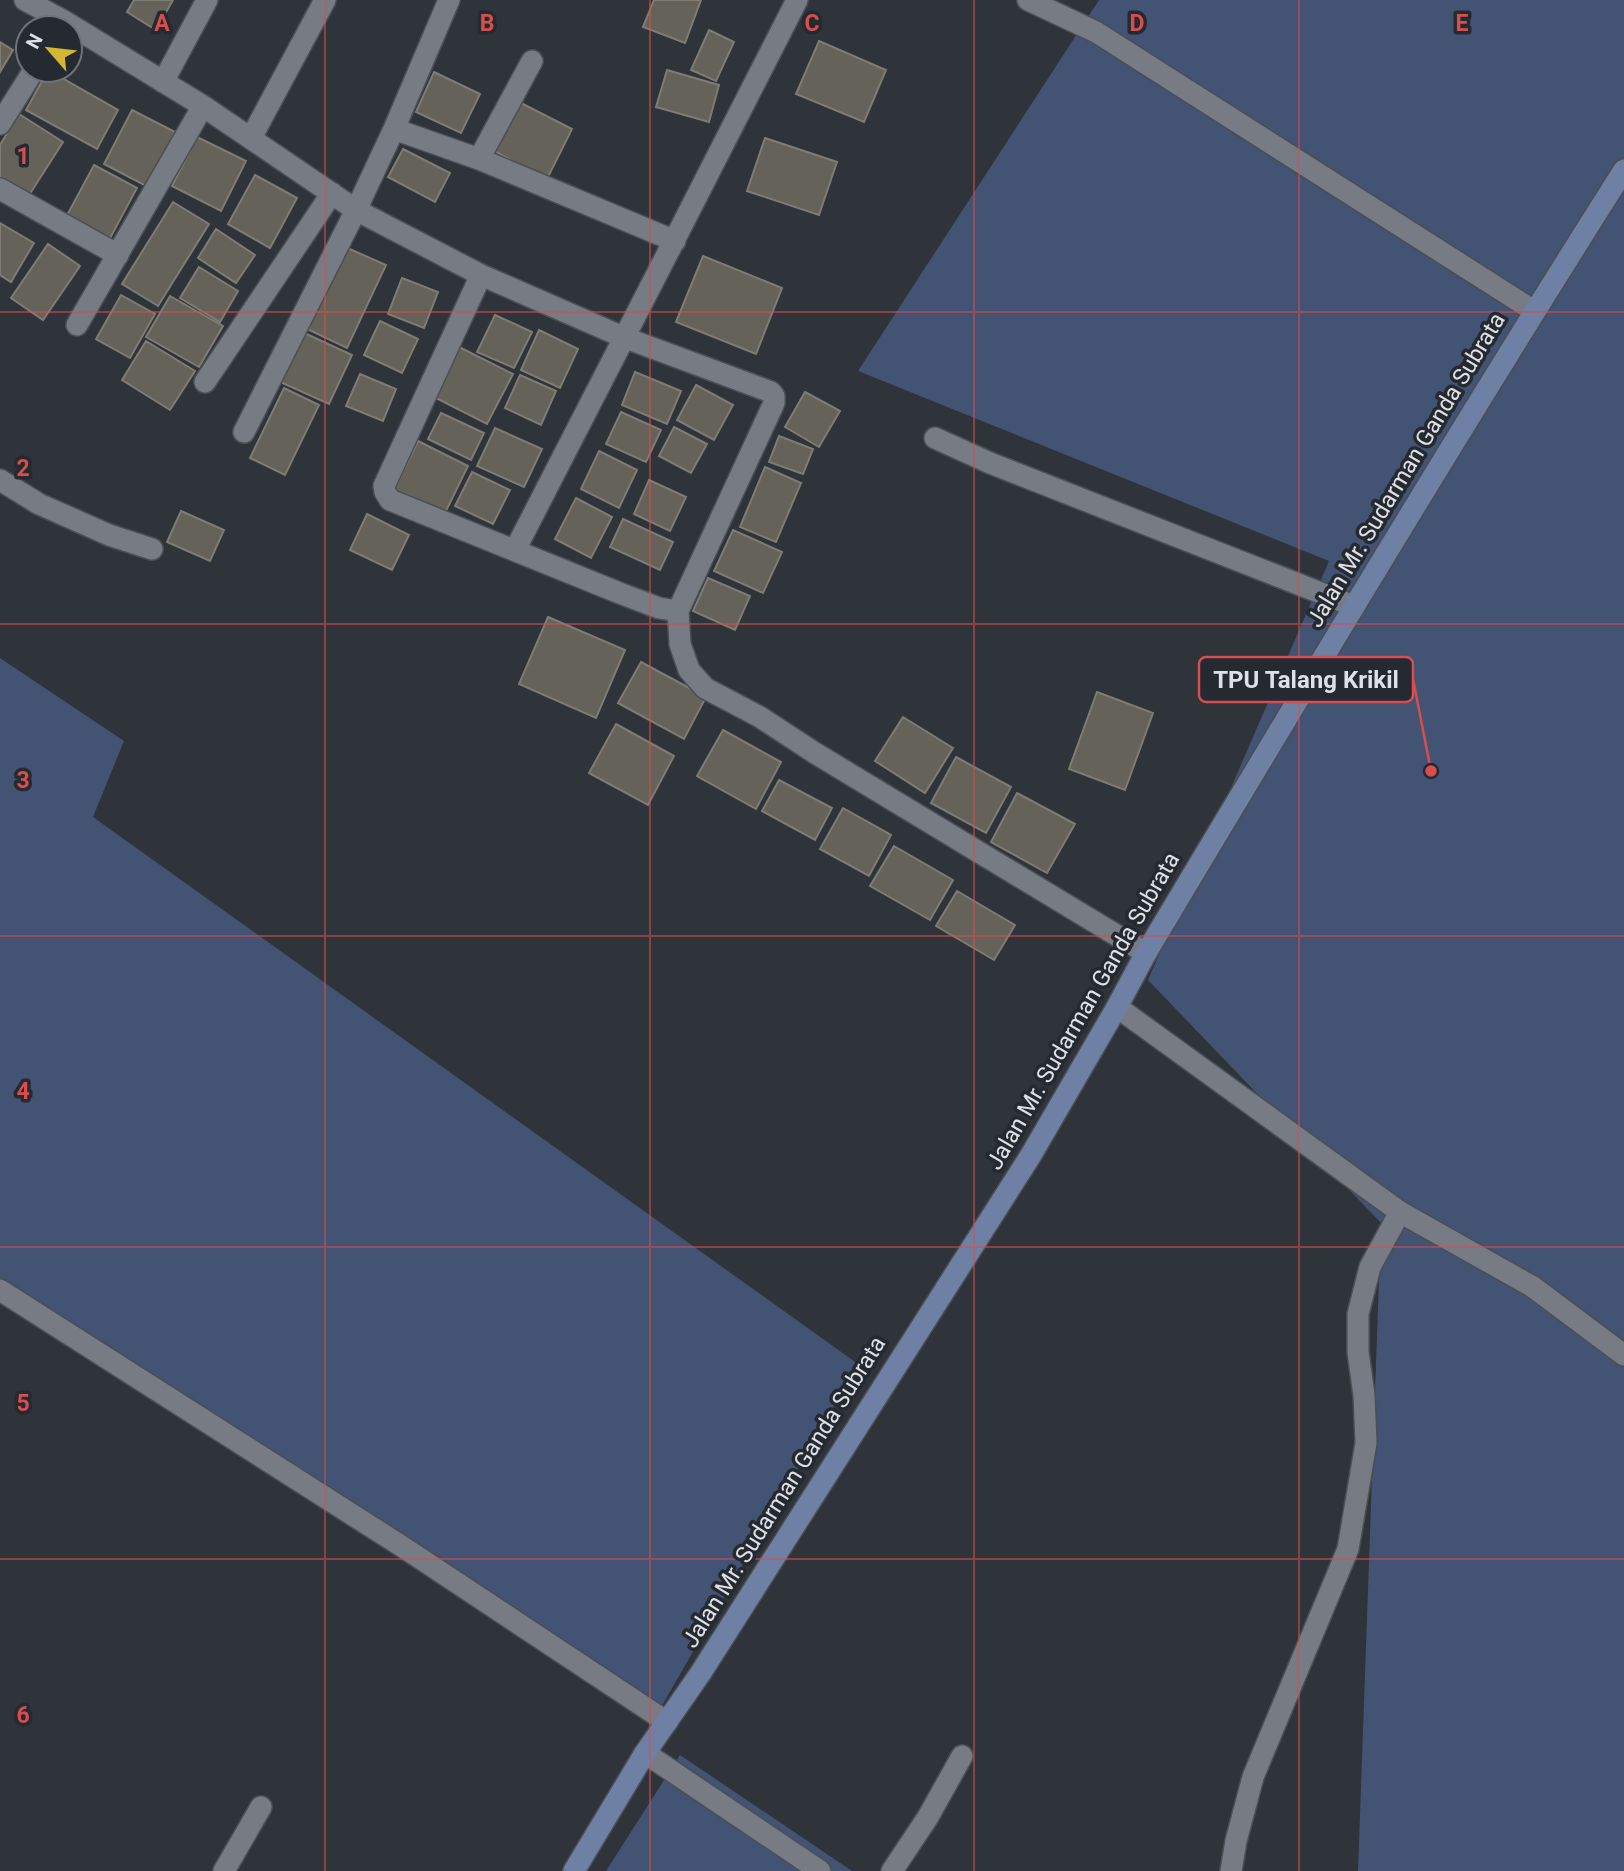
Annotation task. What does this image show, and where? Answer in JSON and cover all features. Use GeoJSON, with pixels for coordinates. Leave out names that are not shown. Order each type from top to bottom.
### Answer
{"type":"FeatureCollection","features":[{"type":"Feature","properties":{"kind":"street"},"geometry":{"type":"LineString","coordinates":[[25,0],[47,14]]}},
{"type":"Feature","properties":{"kind":"street"},"geometry":{"type":"LineString","coordinates":[[163,82],[207,0]]}},
{"type":"Feature","properties":{"kind":"street"},"geometry":{"type":"LineString","coordinates":[[251,138],[325,0]]}},
{"type":"Feature","properties":{"kind":"street"},"geometry":{"type":"LineString","coordinates":[[244,432],[356,210],[449,0]]}},
{"type":"Feature","properties":{"kind":"street"},"geometry":{"type":"LineString","coordinates":[[515,550],[797,0]]}},
{"type":"Feature","properties":{"kind":"street"},"geometry":{"type":"LineString","coordinates":[[1028,0],[1096,32],[1534,311]]}},
{"type":"Feature","properties":{"kind":"street"},"geometry":{"type":"LineString","coordinates":[[84,37],[203,106],[356,210],[481,275],[623,337],[771,392],[774,403],[678,611],[680,644],[689,670],[705,688],[760,717],[1146,953]]}},
{"type":"Feature","properties":{"kind":"street"},"geometry":{"type":"LineString","coordinates":[[479,159],[532,61]]}},
{"type":"Feature","properties":{"kind":"street"},"geometry":{"type":"LineString","coordinates":[[0,124],[25,84]]}},
{"type":"Feature","properties":{"kind":"street"},"geometry":{"type":"LineString","coordinates":[[77,325],[203,106]]}},
{"type":"Feature","properties":{"kind":"street"},"geometry":{"type":"LineString","coordinates":[[394,129],[479,159],[675,241]]}},
{"type":"Feature","properties":{"kind":"street","name":"Jalan Mr. Sudarman Ganda Subrata"},"geometry":{"type":"LineString","coordinates":[[574,1871],[645,1753],[1031,1155],[1146,953],[1353,606],[1624,170]]}},
{"type":"Feature","properties":{"kind":"street"},"geometry":{"type":"LineString","coordinates":[[0,189],[118,255]]}},
{"type":"Feature","properties":{"kind":"street"},"geometry":{"type":"LineString","coordinates":[[205,382],[331,193]]}},
{"type":"Feature","properties":{"kind":"street"},"geometry":{"type":"LineString","coordinates":[[481,275],[384,486],[385,492],[390,499],[621,594],[659,608],[678,611]]}},
{"type":"Feature","properties":{"kind":"street"},"geometry":{"type":"LineString","coordinates":[[935,438],[990,463],[1353,606]]}},
{"type":"Feature","properties":{"kind":"street"},"geometry":{"type":"LineString","coordinates":[[0,480],[39,504],[109,535],[152,549]]}},
{"type":"Feature","properties":{"kind":"street"},"geometry":{"type":"LineString","coordinates":[[1117,1007],[1400,1212],[1533,1287],[1624,1355]]}},
{"type":"Feature","properties":{"kind":"street"},"geometry":{"type":"LineString","coordinates":[[1231,1871],[1236,1841],[1254,1777],[1348,1549],[1366,1443],[1364,1395],[1358,1352],[1358,1314],[1370,1267],[1400,1212]]}},
{"type":"Feature","properties":{"kind":"street"},"geometry":{"type":"LineString","coordinates":[[0,1290],[403,1547],[667,1722]]}},
{"type":"Feature","properties":{"kind":"street"},"geometry":{"type":"LineString","coordinates":[[645,1753],[820,1871]]}},
{"type":"Feature","properties":{"kind":"street"},"geometry":{"type":"LineString","coordinates":[[892,1871],[928,1817],[962,1756]]}},
{"type":"Feature","properties":{"kind":"street"},"geometry":{"type":"LineString","coordinates":[[224,1871],[261,1807]]}},
{"type":"Feature","properties":{"kind":"shaded area"},"geometry":{"type":"Polygon","coordinates":[[[1099,0],[1624,0],[1624,1871],[1358,1871],[1381,1223],[1148,980],[1329,561],[858,371],[1099,0]]]}},
{"type":"Feature","properties":{"kind":"shaded area"},"geometry":{"type":"Polygon","coordinates":[[[0,658],[124,741],[93,817],[858,1364],[655,1718],[0,1286],[0,658]]]}},
{"type":"Feature","properties":{"kind":"shaded area"},"geometry":{"type":"Polygon","coordinates":[[[680,1755],[852,1871],[606,1871],[680,1755]]]}},
{"type":"Feature","properties":{"kind":"building"},"geometry":{"type":"Polygon","coordinates":[[[134,0],[173,0],[156,30],[127,12],[134,0]]]}},
{"type":"Feature","properties":{"kind":"building"},"geometry":{"type":"Polygon","coordinates":[[[654,0],[701,0],[685,43],[643,27],[654,0]]]}},
{"type":"Feature","properties":{"kind":"building"},"geometry":{"type":"Polygon","coordinates":[[[709,30],[734,42],[716,81],[691,70],[709,30]]]}},
{"type":"Feature","properties":{"kind":"building"},"geometry":{"type":"Polygon","coordinates":[[[819,41],[886,70],[864,122],[796,94],[819,41]]]}},
{"type":"Feature","properties":{"kind":"building"},"geometry":{"type":"Polygon","coordinates":[[[0,42],[13,50],[0,72],[0,42]]]}},
{"type":"Feature","properties":{"kind":"building"},"geometry":{"type":"Polygon","coordinates":[[[667,70],[719,85],[709,122],[656,107],[667,70]]]}},
{"type":"Feature","properties":{"kind":"building"},"geometry":{"type":"Polygon","coordinates":[[[434,72],[480,94],[461,133],[416,112],[434,72]]]}},
{"type":"Feature","properties":{"kind":"building"},"geometry":{"type":"Polygon","coordinates":[[[40,84],[72,84],[118,110],[97,149],[26,110],[40,84]]]}},
{"type":"Feature","properties":{"kind":"building"},"geometry":{"type":"Polygon","coordinates":[[[519,102],[572,129],[547,179],[494,151],[519,102]]]}},
{"type":"Feature","properties":{"kind":"building"},"geometry":{"type":"Polygon","coordinates":[[[132,110],[175,132],[148,187],[104,164],[132,110]]]}},
{"type":"Feature","properties":{"kind":"building"},"geometry":{"type":"Polygon","coordinates":[[[19,114],[63,142],[26,200],[0,184],[0,145],[19,114]]]}},
{"type":"Feature","properties":{"kind":"building"},"geometry":{"type":"Polygon","coordinates":[[[197,137],[246,161],[221,211],[172,186],[197,137]]]}},
{"type":"Feature","properties":{"kind":"building"},"geometry":{"type":"Polygon","coordinates":[[[765,138],[837,162],[819,215],[747,191],[765,138]]]}},
{"type":"Feature","properties":{"kind":"building"},"geometry":{"type":"Polygon","coordinates":[[[403,149],[450,173],[435,202],[388,177],[403,149]]]}},
{"type":"Feature","properties":{"kind":"building"},"geometry":{"type":"Polygon","coordinates":[[[94,165],[137,188],[108,242],[65,219],[94,165]]]}},
{"type":"Feature","properties":{"kind":"building"},"geometry":{"type":"Polygon","coordinates":[[[255,175],[297,198],[270,248],[228,224],[255,175]]]}},
{"type":"Feature","properties":{"kind":"building"},"geometry":{"type":"Polygon","coordinates":[[[173,202],[209,224],[158,306],[122,284],[173,202]]]}},
{"type":"Feature","properties":{"kind":"building"},"geometry":{"type":"Polygon","coordinates":[[[0,223],[34,243],[11,282],[0,275],[0,223]]]}},
{"type":"Feature","properties":{"kind":"building"},"geometry":{"type":"Polygon","coordinates":[[[216,229],[255,255],[236,283],[198,258],[216,229]]]}},
{"type":"Feature","properties":{"kind":"building"},"geometry":{"type":"Polygon","coordinates":[[[48,244],[80,266],[43,320],[11,298],[48,244]]]}},
{"type":"Feature","properties":{"kind":"building"},"geometry":{"type":"Polygon","coordinates":[[[345,247],[386,265],[347,348],[303,327],[345,247]]]}},
{"type":"Feature","properties":{"kind":"building"},"geometry":{"type":"Polygon","coordinates":[[[703,256],[782,288],[756,354],[676,322],[703,256]]]}},
{"type":"Feature","properties":{"kind":"building"},"geometry":{"type":"Polygon","coordinates":[[[199,267],[238,291],[220,322],[180,298],[199,267]]]}},
{"type":"Feature","properties":{"kind":"building"},"geometry":{"type":"Polygon","coordinates":[[[402,278],[438,292],[424,328],[388,314],[402,278]]]}},
{"type":"Feature","properties":{"kind":"building"},"geometry":{"type":"Polygon","coordinates":[[[121,295],[155,314],[130,358],[96,339],[121,295]]]}},
{"type":"Feature","properties":{"kind":"building"},"geometry":{"type":"Polygon","coordinates":[[[170,296],[223,326],[199,367],[146,337],[170,296]]]}},
{"type":"Feature","properties":{"kind":"building"},"geometry":{"type":"Polygon","coordinates":[[[495,315],[532,332],[514,368],[477,352],[495,315]]]}},
{"type":"Feature","properties":{"kind":"building"},"geometry":{"type":"Polygon","coordinates":[[[380,321],[418,339],[402,373],[364,355],[380,321]]]}},
{"type":"Feature","properties":{"kind":"building"},"geometry":{"type":"Polygon","coordinates":[[[539,330],[578,349],[560,388],[521,370],[539,330]]]}},
{"type":"Feature","properties":{"kind":"building"},"geometry":{"type":"Polygon","coordinates":[[[300,331],[352,355],[329,404],[278,381],[300,331]]]}},
{"type":"Feature","properties":{"kind":"building"},"geometry":{"type":"Polygon","coordinates":[[[146,341],[195,371],[170,410],[122,380],[146,341]]]}},
{"type":"Feature","properties":{"kind":"building"},"geometry":{"type":"Polygon","coordinates":[[[459,347],[513,374],[487,424],[434,397],[459,347]]]}},
{"type":"Feature","properties":{"kind":"building"},"geometry":{"type":"Polygon","coordinates":[[[635,372],[681,391],[667,424],[622,405],[635,372]]]}},
{"type":"Feature","properties":{"kind":"building"},"geometry":{"type":"Polygon","coordinates":[[[360,374],[396,389],[383,421],[346,406],[360,374]]]}},
{"type":"Feature","properties":{"kind":"building"},"geometry":{"type":"Polygon","coordinates":[[[520,375],[556,391],[541,425],[505,408],[520,375]]]}},
{"type":"Feature","properties":{"kind":"building"},"geometry":{"type":"Polygon","coordinates":[[[696,385],[733,405],[714,440],[677,420],[696,385]]]}},
{"type":"Feature","properties":{"kind":"building"},"geometry":{"type":"Polygon","coordinates":[[[284,388],[319,405],[285,475],[250,458],[284,388]]]}},
{"type":"Feature","properties":{"kind":"building"},"geometry":{"type":"Polygon","coordinates":[[[805,392],[840,411],[819,447],[785,427],[805,392]]]}},
{"type":"Feature","properties":{"kind":"building"},"geometry":{"type":"Polygon","coordinates":[[[621,412],[661,430],[646,462],[606,444],[621,412]]]}},
{"type":"Feature","properties":{"kind":"building"},"geometry":{"type":"Polygon","coordinates":[[[441,413],[484,433],[471,460],[428,439],[441,413]]]}},
{"type":"Feature","properties":{"kind":"building"},"geometry":{"type":"Polygon","coordinates":[[[674,427],[707,444],[691,473],[659,456],[674,427]]]}},
{"type":"Feature","properties":{"kind":"building"},"geometry":{"type":"Polygon","coordinates":[[[495,428],[542,449],[524,487],[477,466],[495,428]]]}},
{"type":"Feature","properties":{"kind":"building"},"geometry":{"type":"Polygon","coordinates":[[[779,436],[813,449],[803,474],[769,462],[779,436]]]}},
{"type":"Feature","properties":{"kind":"building"},"geometry":{"type":"Polygon","coordinates":[[[418,441],[468,466],[444,515],[394,490],[418,441]]]}},
{"type":"Feature","properties":{"kind":"building"},"geometry":{"type":"Polygon","coordinates":[[[599,451],[637,470],[619,508],[581,489],[599,451]]]}},
{"type":"Feature","properties":{"kind":"building"},"geometry":{"type":"Polygon","coordinates":[[[765,467],[801,483],[776,542],[740,527],[765,467]]]}},
{"type":"Feature","properties":{"kind":"building"},"geometry":{"type":"Polygon","coordinates":[[[472,472],[510,490],[493,524],[455,506],[472,472]]]}},
{"type":"Feature","properties":{"kind":"building"},"geometry":{"type":"Polygon","coordinates":[[[649,480],[686,497],[670,531],[634,514],[649,480]]]}},
{"type":"Feature","properties":{"kind":"building"},"geometry":{"type":"Polygon","coordinates":[[[576,498],[612,517],[591,558],[555,539],[576,498]]]}},
{"type":"Feature","properties":{"kind":"building"},"geometry":{"type":"Polygon","coordinates":[[[181,511],[224,530],[210,561],[167,542],[181,511]]]}},
{"type":"Feature","properties":{"kind":"building"},"geometry":{"type":"Polygon","coordinates":[[[367,514],[409,535],[392,570],[350,550],[367,514]]]}},
{"type":"Feature","properties":{"kind":"building"},"geometry":{"type":"Polygon","coordinates":[[[623,519],[673,542],[660,570],[610,547],[623,519]]]}},
{"type":"Feature","properties":{"kind":"building"},"geometry":{"type":"Polygon","coordinates":[[[733,530],[782,552],[763,593],[714,571],[733,530]]]}},
{"type":"Feature","properties":{"kind":"building"},"geometry":{"type":"Polygon","coordinates":[[[708,578],[750,596],[735,630],[693,611],[708,578]]]}},
{"type":"Feature","properties":{"kind":"building"},"geometry":{"type":"Polygon","coordinates":[[[548,617],[625,650],[596,718],[519,684],[548,617]]]}},
{"type":"Feature","properties":{"kind":"building"},"geometry":{"type":"Polygon","coordinates":[[[641,662],[706,697],[684,739],[618,703],[641,662]]]}},
{"type":"Feature","properties":{"kind":"building"},"geometry":{"type":"Polygon","coordinates":[[[1097,692],[1153,713],[1125,790],[1069,769],[1097,692]]]}},
{"type":"Feature","properties":{"kind":"building"},"geometry":{"type":"Polygon","coordinates":[[[903,717],[953,748],[925,793],[875,761],[903,717]]]}},
{"type":"Feature","properties":{"kind":"building"},"geometry":{"type":"Polygon","coordinates":[[[616,724],[674,756],[648,805],[589,773],[616,724]]]}},
{"type":"Feature","properties":{"kind":"building"},"geometry":{"type":"Polygon","coordinates":[[[723,730],[781,762],[756,809],[697,776],[723,730]]]}},
{"type":"Feature","properties":{"kind":"building"},"geometry":{"type":"Polygon","coordinates":[[[956,757],[1011,787],[986,833],[931,803],[956,757]]]}},
{"type":"Feature","properties":{"kind":"building"},"geometry":{"type":"Polygon","coordinates":[[[779,780],[832,808],[815,840],[762,811],[779,780]]]}},
{"type":"Feature","properties":{"kind":"building"},"geometry":{"type":"Polygon","coordinates":[[[1017,793],[1075,824],[1047,873],[991,842],[1017,793]]]}},
{"type":"Feature","properties":{"kind":"building"},"geometry":{"type":"Polygon","coordinates":[[[843,808],[891,835],[869,876],[820,849],[843,808]]]}},
{"type":"Feature","properties":{"kind":"building"},"geometry":{"type":"Polygon","coordinates":[[[894,846],[953,880],[930,920],[870,886],[894,846]]]}},
{"type":"Feature","properties":{"kind":"building"},"geometry":{"type":"Polygon","coordinates":[[[957,891],[1015,925],[994,960],[936,926],[957,891]]]}},
{"type":"Feature","properties":{"kind":"place","name":"TPU Talang Krikil"},"geometry":{"type":"Point","coordinates":[1431,771]}}]}
